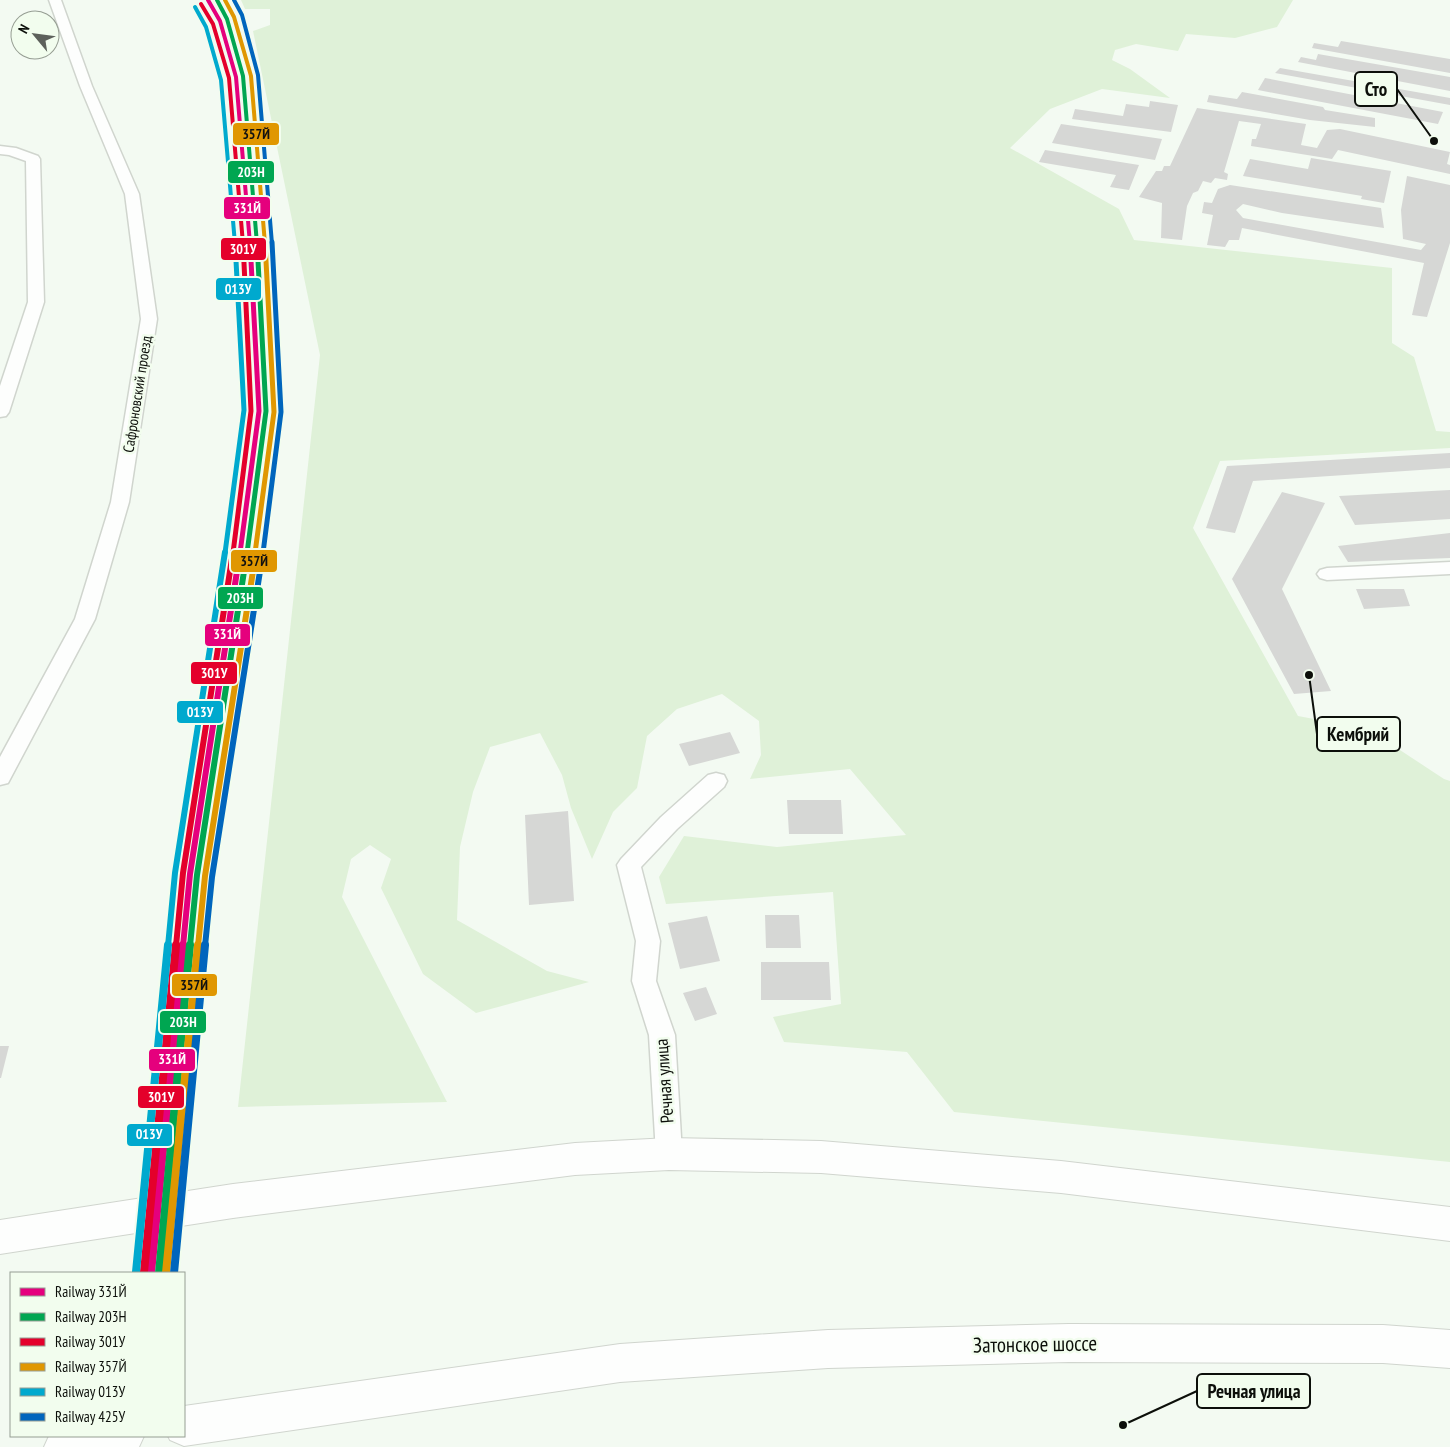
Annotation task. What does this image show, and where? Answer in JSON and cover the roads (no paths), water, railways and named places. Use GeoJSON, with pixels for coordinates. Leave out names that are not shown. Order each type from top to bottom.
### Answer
{"type":"FeatureCollection","features":[{"type":"Feature","properties":{"kind":"main road"},"geometry":{"type":"LineString","coordinates":[[0,1237],[233,1201],[575,1159],[669,1154],[821,1157],[1051,1176],[1450,1224]]}},
{"type":"Feature","properties":{"kind":"main road","name":"Затонское шоссе"},"geometry":{"type":"LineString","coordinates":[[185,1426],[620,1363],[828,1349],[1069,1342],[1383,1344],[1450,1349]]}},
{"type":"Feature","properties":{"kind":"main road"},"geometry":{"type":"LineString","coordinates":[[64,1447],[119,1437]]}},
{"type":"Feature","properties":{"kind":"street","name":"Сафроновский проезд"},"geometry":{"type":"LineString","coordinates":[[0,777],[85,619],[120,502],[149,319],[132,194],[86,86],[55,0]]}},
{"type":"Feature","properties":{"kind":"street"},"geometry":{"type":"LineString","coordinates":[[0,150],[11,151],[33,159],[36,302],[0,412]]}},
{"type":"Feature","properties":{"kind":"street"},"geometry":{"type":"LineString","coordinates":[[1327,574],[1450,568]]}},
{"type":"Feature","properties":{"kind":"street","name":"Речная улица"},"geometry":{"type":"LineString","coordinates":[[669,1154],[662,1035],[644,981],[648,941],[629,865],[669,823],[716,781]]}},
{"type":"Feature","properties":{"kind":"rail line","name":"331Й"},"geometry":{"type":"LineString","coordinates":[[151,1272],[190,874],[244,528],[259,411],[253,279],[236,77],[220,21],[208,0]]}},
{"type":"Feature","properties":{"kind":"rail line","name":"203Н"},"geometry":{"type":"LineString","coordinates":[[159,1272],[197,875],[251,529],[266,411],[260,278],[243,76],[227,19],[217,0]]}},
{"type":"Feature","properties":{"kind":"rail line","name":"357Й"},"geometry":{"type":"LineString","coordinates":[[166,1272],[205,876],[259,530],[274,412],[268,278],[251,76],[234,17],[225,0]]}},
{"type":"Feature","properties":{"kind":"rail line","name":"425У"},"geometry":{"type":"LineString","coordinates":[[174,1272],[212,877],[266,531],[281,412],[275,277],[258,75],[242,15],[234,0]]}},
{"type":"Feature","properties":{"kind":"rail line","name":"301У"},"geometry":{"type":"LineString","coordinates":[[144,1272],[183,873],[237,527],[251,411],[246,279],[229,78],[213,24],[201,4]]}},
{"type":"Feature","properties":{"kind":"rail line","name":"013У"},"geometry":{"type":"LineString","coordinates":[[136,1272],[175,873],[229,526],[244,410],[238,280],[221,80],[206,27],[195,7]]}},
{"type":"Feature","properties":{"kind":"place","name":"Сто"},"geometry":{"type":"Point","coordinates":[1434,141]}},
{"type":"Feature","properties":{"kind":"place","name":"Кембрий"},"geometry":{"type":"Point","coordinates":[1309,675]}},
{"type":"Feature","properties":{"kind":"place","name":"Речная улица"},"geometry":{"type":"Point","coordinates":[1123,1425]}}]}
